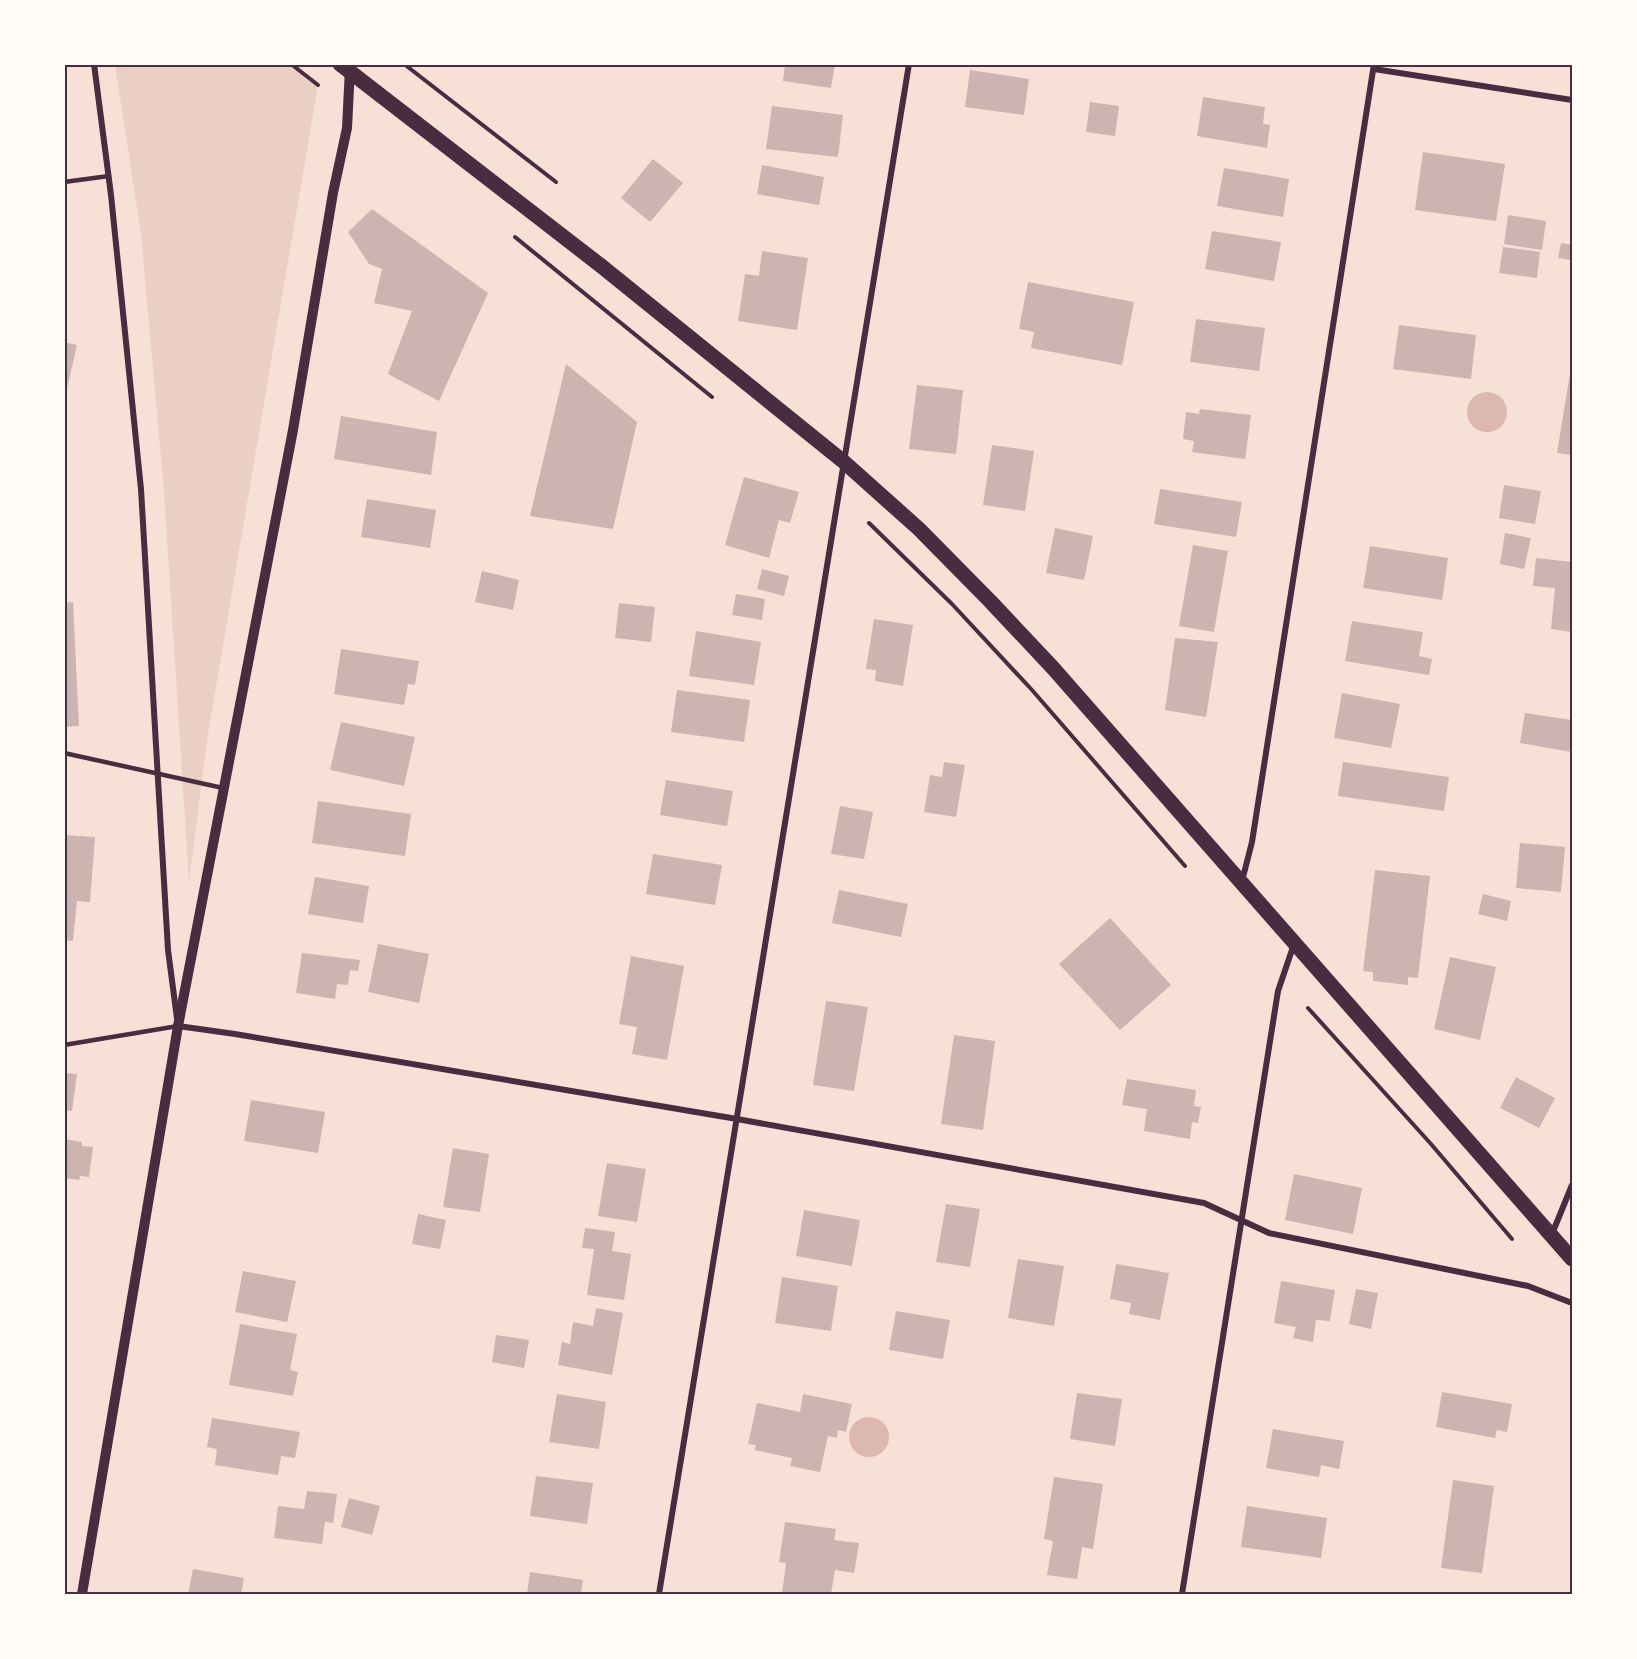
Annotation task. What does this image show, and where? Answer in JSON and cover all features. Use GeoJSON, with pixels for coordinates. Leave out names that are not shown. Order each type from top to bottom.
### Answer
{"type":"FeatureCollection","features":[{"type":"Feature","properties":{"kind":"main road"},"geometry":{"type":"LineString","coordinates":[[346,67],[591,258],[844,462],[919,529],[1053,668],[1572,1259]]}},
{"type":"Feature","properties":{"kind":"street"},"geometry":{"type":"LineString","coordinates":[[94,64],[109,176],[141,489],[168,950],[178,1026]]}},
{"type":"Feature","properties":{"kind":"street"},"geometry":{"type":"LineString","coordinates":[[659,1594],[909,64]]}},
{"type":"Feature","properties":{"kind":"street"},"geometry":{"type":"LineString","coordinates":[[82,1594],[178,1026],[293,430],[333,193],[347,128],[346,67]]}},
{"type":"Feature","properties":{"kind":"street"},"geometry":{"type":"LineString","coordinates":[[1242,883],[1252,842],[1374,67],[1572,100]]}},
{"type":"Feature","properties":{"kind":"street"},"geometry":{"type":"LineString","coordinates":[[1182,1594],[1278,991],[1295,943]]}},
{"type":"Feature","properties":{"kind":"street"},"geometry":{"type":"LineString","coordinates":[[178,1026],[737,1119],[1204,1203],[1269,1233],[1528,1286],[1572,1303]]}},
{"type":"Feature","properties":{"kind":"street"},"geometry":{"type":"LineString","coordinates":[[1552,1235],[1572,1185]]}},
{"type":"Feature","properties":{"kind":"lane"},"geometry":{"type":"LineString","coordinates":[[64,182],[109,176]]}},
{"type":"Feature","properties":{"kind":"lane"},"geometry":{"type":"LineString","coordinates":[[64,753],[224,788]]}},
{"type":"Feature","properties":{"kind":"lane"},"geometry":{"type":"LineString","coordinates":[[64,1045],[178,1026]]}},
{"type":"Feature","properties":{"kind":"path"},"geometry":{"type":"LineString","coordinates":[[291,64],[318,85]]}},
{"type":"Feature","properties":{"kind":"path"},"geometry":{"type":"LineString","coordinates":[[404,64],[556,182]]}},
{"type":"Feature","properties":{"kind":"path"},"geometry":{"type":"LineString","coordinates":[[515,237],[712,397]]}},
{"type":"Feature","properties":{"kind":"path"},"geometry":{"type":"LineString","coordinates":[[868,523],[984,638],[1185,866]]}},
{"type":"Feature","properties":{"kind":"path"},"geometry":{"type":"LineString","coordinates":[[1308,1008],[1431,1144],[1512,1239]]}},
{"type":"Feature","properties":{"kind":"shaded area"},"geometry":{"type":"Polygon","coordinates":[[[115,65],[291,65],[318,85],[208,734],[189,882],[164,492],[141,234],[115,65]]]}},
{"type":"Feature","properties":{"kind":"shaded area"},"geometry":{"type":"Polygon","coordinates":[[[1487,392],[1501,398],[1507,412],[1501,426],[1487,432],[1473,426],[1467,412],[1473,398],[1487,392]]]}},
{"type":"Feature","properties":{"kind":"shaded area"},"geometry":{"type":"Polygon","coordinates":[[[869,1417],[883,1423],[889,1437],[883,1451],[869,1457],[855,1451],[849,1437],[855,1423],[869,1417]]]}},
{"type":"Feature","properties":{"kind":"building"},"geometry":{"type":"Polygon","coordinates":[[[785,64],[835,64],[831,88],[783,81],[785,64]]]}},
{"type":"Feature","properties":{"kind":"building"},"geometry":{"type":"Polygon","coordinates":[[[970,70],[1029,79],[1024,115],[965,107],[970,70]]]}},
{"type":"Feature","properties":{"kind":"building"},"geometry":{"type":"Polygon","coordinates":[[[1203,97],[1265,107],[1263,124],[1270,125],[1267,148],[1197,136],[1203,97]]]}},
{"type":"Feature","properties":{"kind":"building"},"geometry":{"type":"Polygon","coordinates":[[[1090,102],[1119,106],[1115,136],[1086,132],[1090,102]]]}},
{"type":"Feature","properties":{"kind":"building"},"geometry":{"type":"Polygon","coordinates":[[[772,106],[843,115],[838,157],[766,149],[772,106]]]}},
{"type":"Feature","properties":{"kind":"building"},"geometry":{"type":"Polygon","coordinates":[[[1423,152],[1505,164],[1496,221],[1415,210],[1423,152]]]}},
{"type":"Feature","properties":{"kind":"building"},"geometry":{"type":"Polygon","coordinates":[[[653,159],[683,183],[650,222],[621,198],[653,159]]]}},
{"type":"Feature","properties":{"kind":"building"},"geometry":{"type":"Polygon","coordinates":[[[762,165],[824,177],[819,205],[757,194],[762,165]]]}},
{"type":"Feature","properties":{"kind":"building"},"geometry":{"type":"Polygon","coordinates":[[[1224,168],[1289,179],[1283,217],[1217,206],[1224,168]]]}},
{"type":"Feature","properties":{"kind":"building"},"geometry":{"type":"Polygon","coordinates":[[[372,209],[488,293],[439,401],[388,374],[412,311],[374,303],[382,269],[369,264],[348,232],[372,209]]]}},
{"type":"Feature","properties":{"kind":"building"},"geometry":{"type":"Polygon","coordinates":[[[1508,215],[1546,221],[1542,250],[1504,244],[1508,215]]]}},
{"type":"Feature","properties":{"kind":"building"},"geometry":{"type":"Polygon","coordinates":[[[1212,231],[1281,242],[1274,281],[1205,269],[1212,231]]]}},
{"type":"Feature","properties":{"kind":"building"},"geometry":{"type":"Polygon","coordinates":[[[1561,243],[1572,245],[1572,260],[1558,258],[1561,243]]]}},
{"type":"Feature","properties":{"kind":"building"},"geometry":{"type":"Polygon","coordinates":[[[1503,247],[1540,252],[1537,278],[1499,273],[1503,247]]]}},
{"type":"Feature","properties":{"kind":"building"},"geometry":{"type":"Polygon","coordinates":[[[762,251],[808,258],[797,330],[738,321],[745,274],[759,276],[762,251]]]}},
{"type":"Feature","properties":{"kind":"building"},"geometry":{"type":"Polygon","coordinates":[[[1028,282],[1134,302],[1122,365],[1031,348],[1034,332],[1019,329],[1028,282]]]}},
{"type":"Feature","properties":{"kind":"building"},"geometry":{"type":"Polygon","coordinates":[[[1196,319],[1265,328],[1259,371],[1190,362],[1196,319]]]}},
{"type":"Feature","properties":{"kind":"building"},"geometry":{"type":"Polygon","coordinates":[[[1399,325],[1476,335],[1471,379],[1393,369],[1399,325]]]}},
{"type":"Feature","properties":{"kind":"building"},"geometry":{"type":"Polygon","coordinates":[[[64,342],[77,345],[65,397],[64,397],[64,342]]]}},
{"type":"Feature","properties":{"kind":"building"},"geometry":{"type":"Polygon","coordinates":[[[566,364],[637,422],[613,529],[530,516],[566,364]]]}},
{"type":"Feature","properties":{"kind":"building"},"geometry":{"type":"Polygon","coordinates":[[[1572,367],[1572,455],[1557,453],[1572,367]]]}},
{"type":"Feature","properties":{"kind":"building"},"geometry":{"type":"Polygon","coordinates":[[[917,385],[963,390],[956,454],[909,449],[917,385]]]}},
{"type":"Feature","properties":{"kind":"building"},"geometry":{"type":"Polygon","coordinates":[[[1200,409],[1251,415],[1245,459],[1192,452],[1194,441],[1183,439],[1186,412],[1199,414],[1200,409]]]}},
{"type":"Feature","properties":{"kind":"building"},"geometry":{"type":"Polygon","coordinates":[[[341,416],[437,432],[431,475],[334,459],[341,416]]]}},
{"type":"Feature","properties":{"kind":"building"},"geometry":{"type":"Polygon","coordinates":[[[992,445],[1034,451],[1025,511],[983,505],[992,445]]]}},
{"type":"Feature","properties":{"kind":"building"},"geometry":{"type":"Polygon","coordinates":[[[744,477],[799,492],[790,523],[779,520],[769,558],[725,545],[744,477]]]}},
{"type":"Feature","properties":{"kind":"building"},"geometry":{"type":"Polygon","coordinates":[[[1504,485],[1541,491],[1535,524],[1499,518],[1504,485]]]}},
{"type":"Feature","properties":{"kind":"building"},"geometry":{"type":"Polygon","coordinates":[[[1160,489],[1242,502],[1236,537],[1154,524],[1160,489]]]}},
{"type":"Feature","properties":{"kind":"building"},"geometry":{"type":"Polygon","coordinates":[[[367,499],[436,510],[430,548],[361,537],[367,499]]]}},
{"type":"Feature","properties":{"kind":"building"},"geometry":{"type":"Polygon","coordinates":[[[1055,528],[1093,536],[1084,580],[1046,573],[1055,528]]]}},
{"type":"Feature","properties":{"kind":"building"},"geometry":{"type":"Polygon","coordinates":[[[1505,533],[1531,538],[1524,569],[1500,564],[1505,533]]]}},
{"type":"Feature","properties":{"kind":"building"},"geometry":{"type":"Polygon","coordinates":[[[1193,545],[1228,551],[1214,632],[1179,626],[1193,545]]]}},
{"type":"Feature","properties":{"kind":"building"},"geometry":{"type":"Polygon","coordinates":[[[1370,546],[1448,558],[1442,600],[1363,588],[1370,546]]]}},
{"type":"Feature","properties":{"kind":"building"},"geometry":{"type":"Polygon","coordinates":[[[1536,558],[1572,562],[1572,632],[1551,629],[1555,588],[1533,586],[1536,558]]]}},
{"type":"Feature","properties":{"kind":"building"},"geometry":{"type":"Polygon","coordinates":[[[762,569],[789,576],[784,596],[757,589],[762,569]]]}},
{"type":"Feature","properties":{"kind":"building"},"geometry":{"type":"Polygon","coordinates":[[[482,571],[519,580],[513,610],[475,602],[482,571]]]}},
{"type":"Feature","properties":{"kind":"building"},"geometry":{"type":"Polygon","coordinates":[[[736,594],[765,599],[762,620],[732,615],[736,594]]]}},
{"type":"Feature","properties":{"kind":"building"},"geometry":{"type":"Polygon","coordinates":[[[73,602],[79,726],[64,727],[64,603],[73,602]]]}},
{"type":"Feature","properties":{"kind":"building"},"geometry":{"type":"Polygon","coordinates":[[[619,603],[655,607],[651,642],[615,638],[619,603]]]}},
{"type":"Feature","properties":{"kind":"building"},"geometry":{"type":"Polygon","coordinates":[[[874,619],[913,625],[903,686],[875,681],[876,670],[866,669],[874,619]]]}},
{"type":"Feature","properties":{"kind":"building"},"geometry":{"type":"Polygon","coordinates":[[[1352,621],[1423,632],[1419,656],[1432,659],[1429,675],[1345,661],[1352,621]]]}},
{"type":"Feature","properties":{"kind":"building"},"geometry":{"type":"Polygon","coordinates":[[[696,631],[761,642],[754,685],[689,676],[696,631]]]}},
{"type":"Feature","properties":{"kind":"building"},"geometry":{"type":"Polygon","coordinates":[[[1175,638],[1218,642],[1206,717],[1165,710],[1175,638]]]}},
{"type":"Feature","properties":{"kind":"building"},"geometry":{"type":"Polygon","coordinates":[[[341,649],[419,661],[415,685],[408,684],[404,705],[334,694],[341,649]]]}},
{"type":"Feature","properties":{"kind":"building"},"geometry":{"type":"Polygon","coordinates":[[[677,690],[750,700],[744,742],[671,732],[677,690]]]}},
{"type":"Feature","properties":{"kind":"building"},"geometry":{"type":"Polygon","coordinates":[[[1342,693],[1400,704],[1391,748],[1334,738],[1342,693]]]}},
{"type":"Feature","properties":{"kind":"building"},"geometry":{"type":"Polygon","coordinates":[[[1525,713],[1572,720],[1572,752],[1520,743],[1525,713]]]}},
{"type":"Feature","properties":{"kind":"building"},"geometry":{"type":"Polygon","coordinates":[[[341,722],[415,737],[404,786],[330,770],[341,722]]]}},
{"type":"Feature","properties":{"kind":"building"},"geometry":{"type":"Polygon","coordinates":[[[944,762],[965,765],[956,817],[924,812],[930,775],[942,777],[944,762]]]}},
{"type":"Feature","properties":{"kind":"building"},"geometry":{"type":"Polygon","coordinates":[[[1343,762],[1449,777],[1444,811],[1338,796],[1343,762]]]}},
{"type":"Feature","properties":{"kind":"building"},"geometry":{"type":"Polygon","coordinates":[[[666,780],[733,791],[727,826],[660,815],[666,780]]]}},
{"type":"Feature","properties":{"kind":"building"},"geometry":{"type":"Polygon","coordinates":[[[318,801],[411,814],[405,856],[312,843],[318,801]]]}},
{"type":"Feature","properties":{"kind":"building"},"geometry":{"type":"Polygon","coordinates":[[[840,806],[873,812],[864,859],[831,854],[840,806]]]}},
{"type":"Feature","properties":{"kind":"building"},"geometry":{"type":"Polygon","coordinates":[[[64,835],[95,837],[90,902],[77,901],[73,941],[64,940],[64,835]]]}},
{"type":"Feature","properties":{"kind":"building"},"geometry":{"type":"Polygon","coordinates":[[[1520,843],[1565,847],[1561,892],[1516,888],[1520,843]]]}},
{"type":"Feature","properties":{"kind":"building"},"geometry":{"type":"Polygon","coordinates":[[[653,854],[722,865],[715,905],[646,894],[653,854]]]}},
{"type":"Feature","properties":{"kind":"building"},"geometry":{"type":"Polygon","coordinates":[[[1375,870],[1430,876],[1418,978],[1408,977],[1408,985],[1373,981],[1373,972],[1363,971],[1375,870]]]}},
{"type":"Feature","properties":{"kind":"building"},"geometry":{"type":"Polygon","coordinates":[[[315,877],[369,886],[363,923],[308,914],[315,877]]]}},
{"type":"Feature","properties":{"kind":"building"},"geometry":{"type":"Polygon","coordinates":[[[839,890],[908,904],[901,937],[832,923],[839,890]]]}},
{"type":"Feature","properties":{"kind":"building"},"geometry":{"type":"Polygon","coordinates":[[[1483,894],[1511,901],[1507,921],[1478,914],[1483,894]]]}},
{"type":"Feature","properties":{"kind":"building"},"geometry":{"type":"Polygon","coordinates":[[[1110,918],[1171,985],[1120,1030],[1059,964],[1110,918]]]}},
{"type":"Feature","properties":{"kind":"building"},"geometry":{"type":"Polygon","coordinates":[[[378,944],[429,954],[419,1003],[368,992],[378,944]]]}},
{"type":"Feature","properties":{"kind":"building"},"geometry":{"type":"Polygon","coordinates":[[[302,953],[360,960],[358,971],[350,970],[348,985],[337,984],[335,999],[296,993],[302,953]]]}},
{"type":"Feature","properties":{"kind":"building"},"geometry":{"type":"Polygon","coordinates":[[[631,956],[684,966],[667,1060],[632,1054],[637,1027],[619,1024],[631,956]]]}},
{"type":"Feature","properties":{"kind":"building"},"geometry":{"type":"Polygon","coordinates":[[[1450,957],[1496,967],[1480,1040],[1434,1029],[1450,957]]]}},
{"type":"Feature","properties":{"kind":"building"},"geometry":{"type":"Polygon","coordinates":[[[64,988],[67,988],[67,1017],[64,1017],[64,988]]]}},
{"type":"Feature","properties":{"kind":"building"},"geometry":{"type":"Polygon","coordinates":[[[826,1001],[868,1007],[854,1091],[813,1085],[826,1001]]]}},
{"type":"Feature","properties":{"kind":"building"},"geometry":{"type":"Polygon","coordinates":[[[954,1035],[995,1041],[983,1130],[941,1124],[954,1035]]]}},
{"type":"Feature","properties":{"kind":"building"},"geometry":{"type":"Polygon","coordinates":[[[64,1073],[77,1074],[72,1111],[64,1110],[64,1073]]]}},
{"type":"Feature","properties":{"kind":"building"},"geometry":{"type":"Polygon","coordinates":[[[1516,1077],[1555,1098],[1539,1128],[1500,1108],[1516,1077]]]}},
{"type":"Feature","properties":{"kind":"building"},"geometry":{"type":"Polygon","coordinates":[[[1127,1079],[1196,1090],[1194,1106],[1201,1107],[1198,1123],[1192,1122],[1190,1139],[1144,1131],[1147,1109],[1122,1105],[1127,1079]]]}},
{"type":"Feature","properties":{"kind":"building"},"geometry":{"type":"Polygon","coordinates":[[[251,1100],[325,1112],[318,1153],[244,1141],[251,1100]]]}},
{"type":"Feature","properties":{"kind":"building"},"geometry":{"type":"Polygon","coordinates":[[[64,1139],[82,1142],[82,1146],[93,1147],[89,1177],[80,1176],[79,1180],[64,1178],[64,1139]]]}},
{"type":"Feature","properties":{"kind":"building"},"geometry":{"type":"Polygon","coordinates":[[[453,1148],[489,1154],[480,1212],[443,1207],[453,1148]]]}},
{"type":"Feature","properties":{"kind":"building"},"geometry":{"type":"Polygon","coordinates":[[[607,1163],[646,1169],[637,1222],[598,1216],[607,1163]]]}},
{"type":"Feature","properties":{"kind":"building"},"geometry":{"type":"Polygon","coordinates":[[[1294,1174],[1362,1188],[1353,1234],[1285,1220],[1294,1174]]]}},
{"type":"Feature","properties":{"kind":"building"},"geometry":{"type":"Polygon","coordinates":[[[946,1204],[980,1209],[970,1267],[936,1262],[946,1204]]]}},
{"type":"Feature","properties":{"kind":"building"},"geometry":{"type":"Polygon","coordinates":[[[804,1210],[860,1220],[852,1266],[796,1256],[804,1210]]]}},
{"type":"Feature","properties":{"kind":"building"},"geometry":{"type":"Polygon","coordinates":[[[418,1214],[446,1220],[440,1249],[412,1244],[418,1214]]]}},
{"type":"Feature","properties":{"kind":"building"},"geometry":{"type":"Polygon","coordinates":[[[585,1228],[615,1232],[612,1251],[631,1254],[624,1300],[587,1295],[594,1249],[582,1248],[585,1228]]]}},
{"type":"Feature","properties":{"kind":"building"},"geometry":{"type":"Polygon","coordinates":[[[1018,1259],[1064,1266],[1054,1326],[1008,1318],[1018,1259]]]}},
{"type":"Feature","properties":{"kind":"building"},"geometry":{"type":"Polygon","coordinates":[[[1116,1264],[1169,1273],[1160,1320],[1129,1314],[1131,1303],[1110,1299],[1116,1264]]]}},
{"type":"Feature","properties":{"kind":"building"},"geometry":{"type":"Polygon","coordinates":[[[243,1271],[296,1281],[287,1322],[235,1312],[243,1271]]]}},
{"type":"Feature","properties":{"kind":"building"},"geometry":{"type":"Polygon","coordinates":[[[782,1277],[838,1286],[831,1331],[775,1323],[782,1277]]]}},
{"type":"Feature","properties":{"kind":"building"},"geometry":{"type":"Polygon","coordinates":[[[1281,1281],[1335,1290],[1330,1321],[1316,1320],[1313,1342],[1293,1338],[1296,1327],[1274,1323],[1281,1281]]]}},
{"type":"Feature","properties":{"kind":"building"},"geometry":{"type":"Polygon","coordinates":[[[1356,1289],[1378,1293],[1371,1329],[1349,1324],[1356,1289]]]}},
{"type":"Feature","properties":{"kind":"building"},"geometry":{"type":"Polygon","coordinates":[[[596,1308],[623,1313],[612,1375],[558,1365],[562,1342],[570,1344],[573,1322],[593,1326],[596,1308]]]}},
{"type":"Feature","properties":{"kind":"building"},"geometry":{"type":"Polygon","coordinates":[[[896,1311],[950,1320],[943,1359],[889,1350],[896,1311]]]}},
{"type":"Feature","properties":{"kind":"building"},"geometry":{"type":"Polygon","coordinates":[[[240,1324],[297,1334],[290,1370],[298,1372],[293,1396],[229,1385],[240,1324]]]}},
{"type":"Feature","properties":{"kind":"building"},"geometry":{"type":"Polygon","coordinates":[[[496,1335],[529,1340],[524,1368],[492,1362],[496,1335]]]}},
{"type":"Feature","properties":{"kind":"building"},"geometry":{"type":"Polygon","coordinates":[[[1442,1392],[1512,1404],[1507,1432],[1497,1430],[1495,1438],[1436,1427],[1442,1392]]]}},
{"type":"Feature","properties":{"kind":"building"},"geometry":{"type":"Polygon","coordinates":[[[1077,1393],[1122,1399],[1115,1446],[1070,1439],[1077,1393]]]}},
{"type":"Feature","properties":{"kind":"building"},"geometry":{"type":"Polygon","coordinates":[[[557,1394],[606,1402],[599,1449],[549,1442],[557,1394]]]}},
{"type":"Feature","properties":{"kind":"building"},"geometry":{"type":"Polygon","coordinates":[[[803,1394],[852,1404],[846,1432],[838,1430],[837,1438],[828,1436],[820,1472],[790,1466],[792,1458],[754,1450],[756,1445],[748,1444],[757,1403],[800,1412],[803,1394]]]}},
{"type":"Feature","properties":{"kind":"building"},"geometry":{"type":"Polygon","coordinates":[[[212,1418],[300,1432],[295,1458],[281,1456],[278,1475],[215,1465],[217,1449],[207,1447],[212,1418]]]}},
{"type":"Feature","properties":{"kind":"building"},"geometry":{"type":"Polygon","coordinates":[[[1273,1429],[1344,1441],[1339,1469],[1321,1465],[1319,1477],[1266,1468],[1273,1429]]]}},
{"type":"Feature","properties":{"kind":"building"},"geometry":{"type":"Polygon","coordinates":[[[536,1476],[593,1483],[587,1524],[530,1516],[536,1476]]]}},
{"type":"Feature","properties":{"kind":"building"},"geometry":{"type":"Polygon","coordinates":[[[1054,1477],[1103,1484],[1093,1549],[1082,1547],[1077,1579],[1047,1575],[1053,1541],[1044,1539],[1054,1477]]]}},
{"type":"Feature","properties":{"kind":"building"},"geometry":{"type":"Polygon","coordinates":[[[1453,1480],[1494,1486],[1482,1573],[1441,1568],[1453,1480]]]}},
{"type":"Feature","properties":{"kind":"building"},"geometry":{"type":"Polygon","coordinates":[[[307,1491],[337,1494],[333,1523],[325,1522],[322,1544],[274,1538],[278,1506],[304,1509],[307,1491]]]}},
{"type":"Feature","properties":{"kind":"building"},"geometry":{"type":"Polygon","coordinates":[[[349,1498],[380,1506],[372,1535],[341,1527],[349,1498]]]}},
{"type":"Feature","properties":{"kind":"building"},"geometry":{"type":"Polygon","coordinates":[[[1247,1506],[1327,1518],[1321,1558],[1241,1547],[1247,1506]]]}},
{"type":"Feature","properties":{"kind":"building"},"geometry":{"type":"Polygon","coordinates":[[[785,1522],[836,1529],[834,1540],[859,1543],[854,1573],[835,1570],[831,1594],[782,1594],[786,1563],[779,1562],[785,1522]]]}},
{"type":"Feature","properties":{"kind":"building"},"geometry":{"type":"Polygon","coordinates":[[[193,1569],[244,1578],[241,1594],[188,1594],[193,1569]]]}},
{"type":"Feature","properties":{"kind":"building"},"geometry":{"type":"Polygon","coordinates":[[[530,1572],[583,1580],[581,1594],[527,1594],[530,1572]]]}}]}
